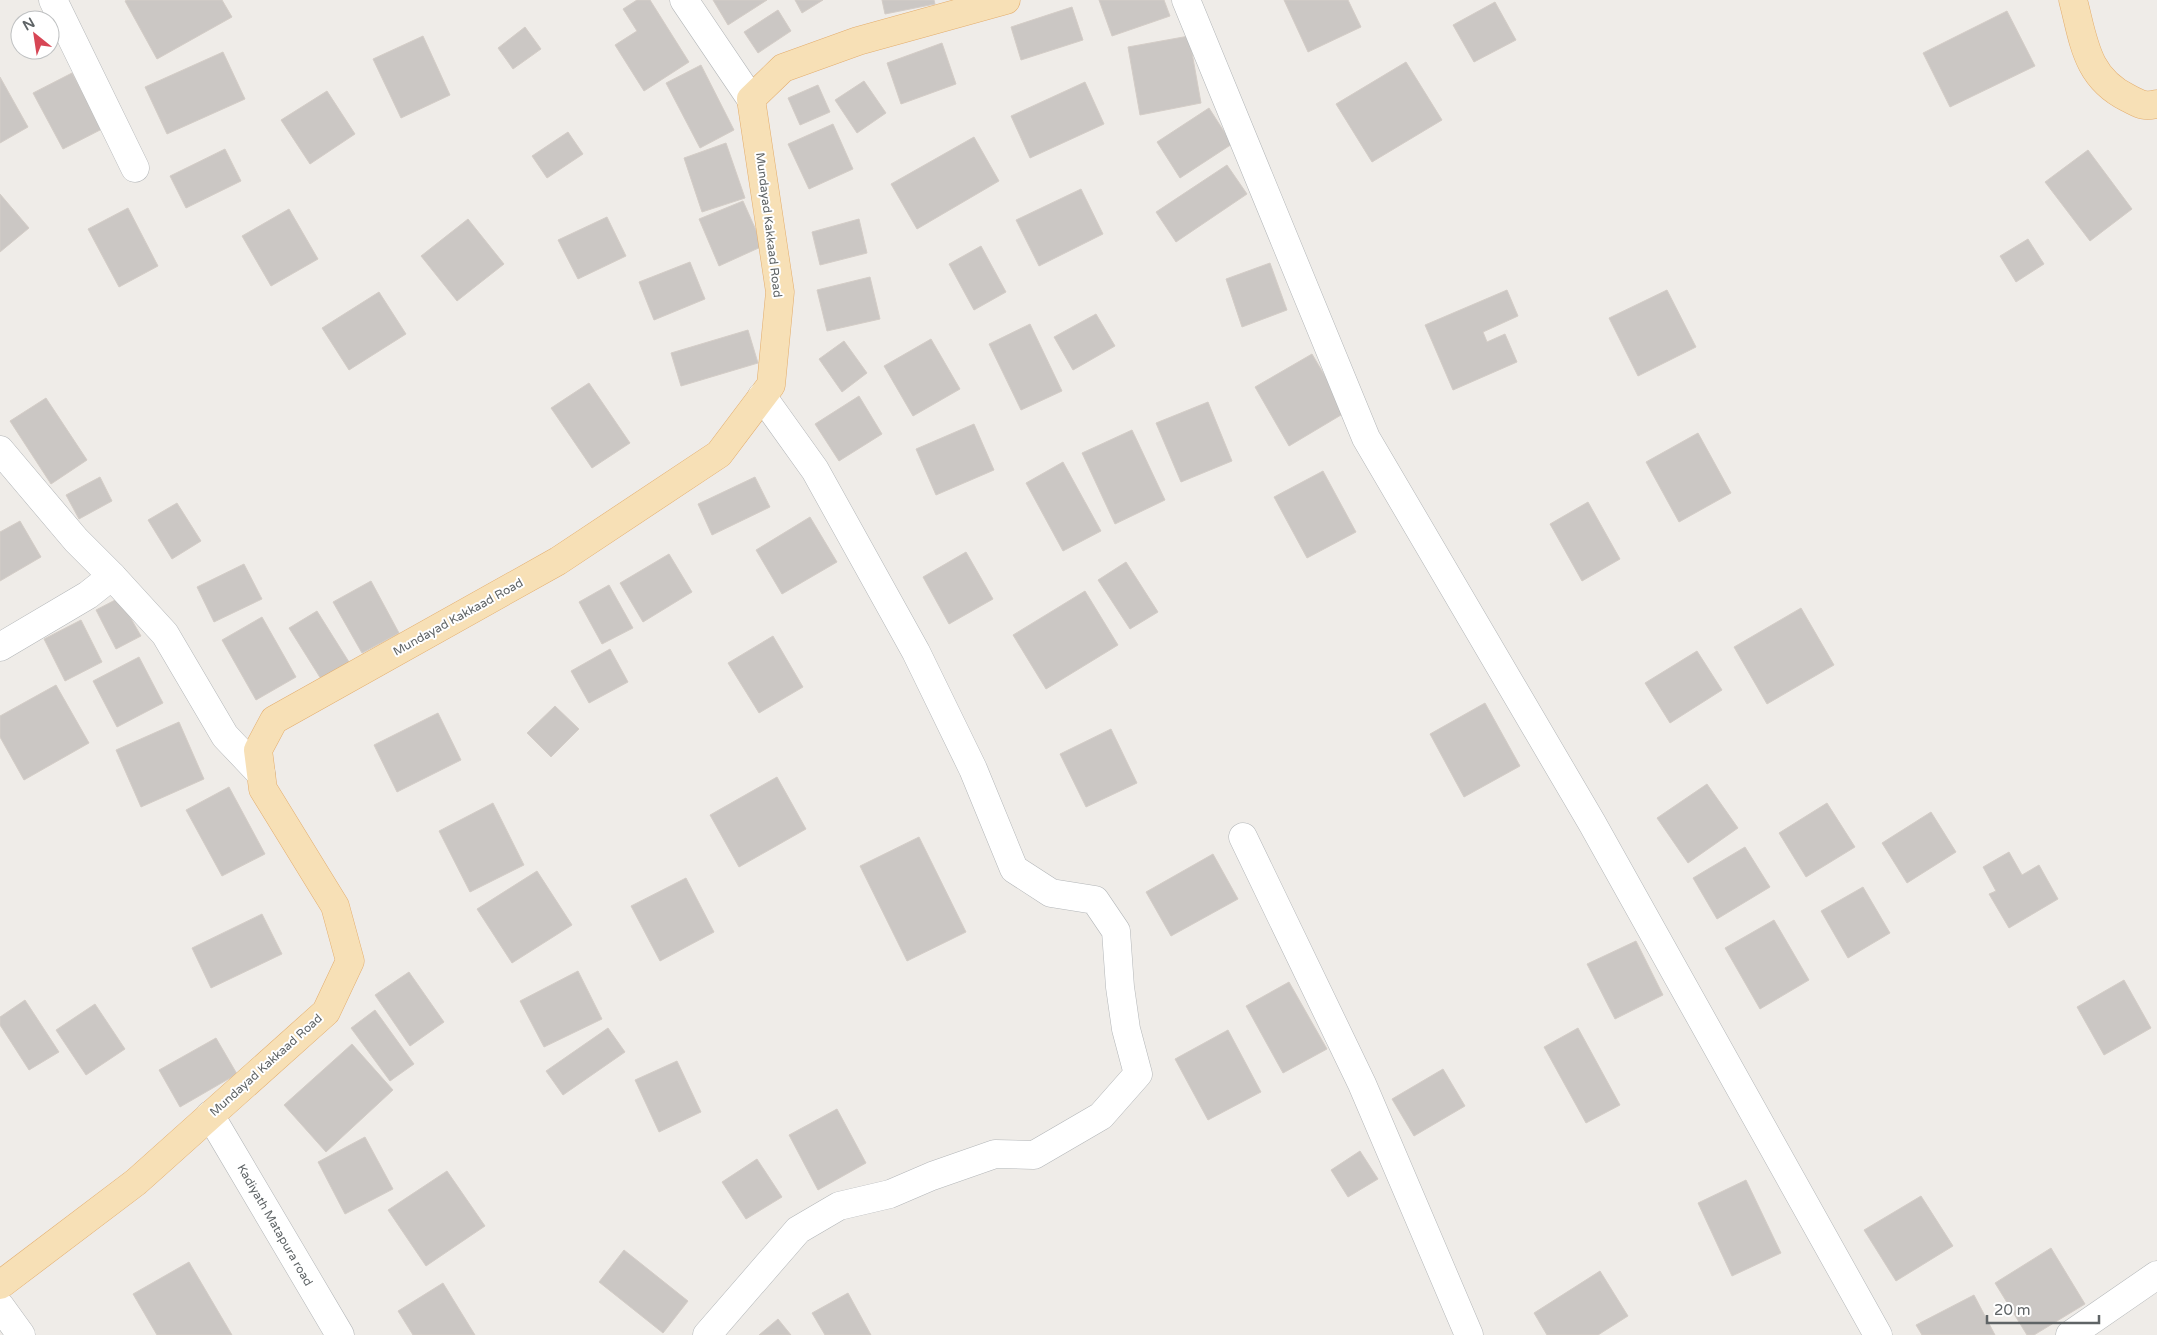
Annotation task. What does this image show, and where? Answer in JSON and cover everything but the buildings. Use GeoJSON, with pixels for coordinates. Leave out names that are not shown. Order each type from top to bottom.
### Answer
{"type":"FeatureCollection","features":[{"type":"Feature","properties":{"kind":"main road"},"geometry":{"type":"LineString","coordinates":[[751,99],[783,68],[858,41],[1006,0]]}},
{"type":"Feature","properties":{"kind":"main road"},"geometry":{"type":"LineString","coordinates":[[2073,0],[2089,61],[2111,89],[2145,107],[2157,104]]}},
{"type":"Feature","properties":{"kind":"main road","name":"Mundayad Kakkaad Road"},"geometry":{"type":"LineString","coordinates":[[0,1285],[136,1182],[326,1012],[350,961],[334,906],[264,789],[258,750],[274,720],[574,550],[719,454],[771,385],[780,292],[751,99]]}},
{"type":"Feature","properties":{"kind":"street"},"geometry":{"type":"LineString","coordinates":[[53,0],[135,168]]}},
{"type":"Feature","properties":{"kind":"street"},"geometry":{"type":"LineString","coordinates":[[684,0],[751,99]]}},
{"type":"Feature","properties":{"kind":"street"},"geometry":{"type":"LineString","coordinates":[[1186,0],[1366,438],[1592,823],[1878,1335]]}},
{"type":"Feature","properties":{"kind":"street"},"geometry":{"type":"LineString","coordinates":[[707,1335],[798,1230],[839,1206],[890,1194],[932,1176],[995,1154],[1034,1155],[1101,1116],[1138,1074],[1126,1029],[1121,995],[1116,931],[1095,900],[1051,893],[1014,868],[973,769],[916,652],[815,470],[762,396]]}},
{"type":"Feature","properties":{"kind":"street"},"geometry":{"type":"LineString","coordinates":[[0,450],[76,540],[166,634],[224,736],[261,774]]}},
{"type":"Feature","properties":{"kind":"street"},"geometry":{"type":"LineString","coordinates":[[2,643],[88,595],[112,576]]}},
{"type":"Feature","properties":{"kind":"street"},"geometry":{"type":"LineString","coordinates":[[1243,837],[1362,1084],[1469,1335]]}},
{"type":"Feature","properties":{"kind":"street","name":"Kadiyath Matapura road"},"geometry":{"type":"LineString","coordinates":[[210,1115],[340,1335]]}},
{"type":"Feature","properties":{"kind":"street"},"geometry":{"type":"LineString","coordinates":[[2070,1335],[2157,1275]]}},
{"type":"Feature","properties":{"kind":"street"},"geometry":{"type":"LineString","coordinates":[[0,1306],[21,1335]]}}]}
